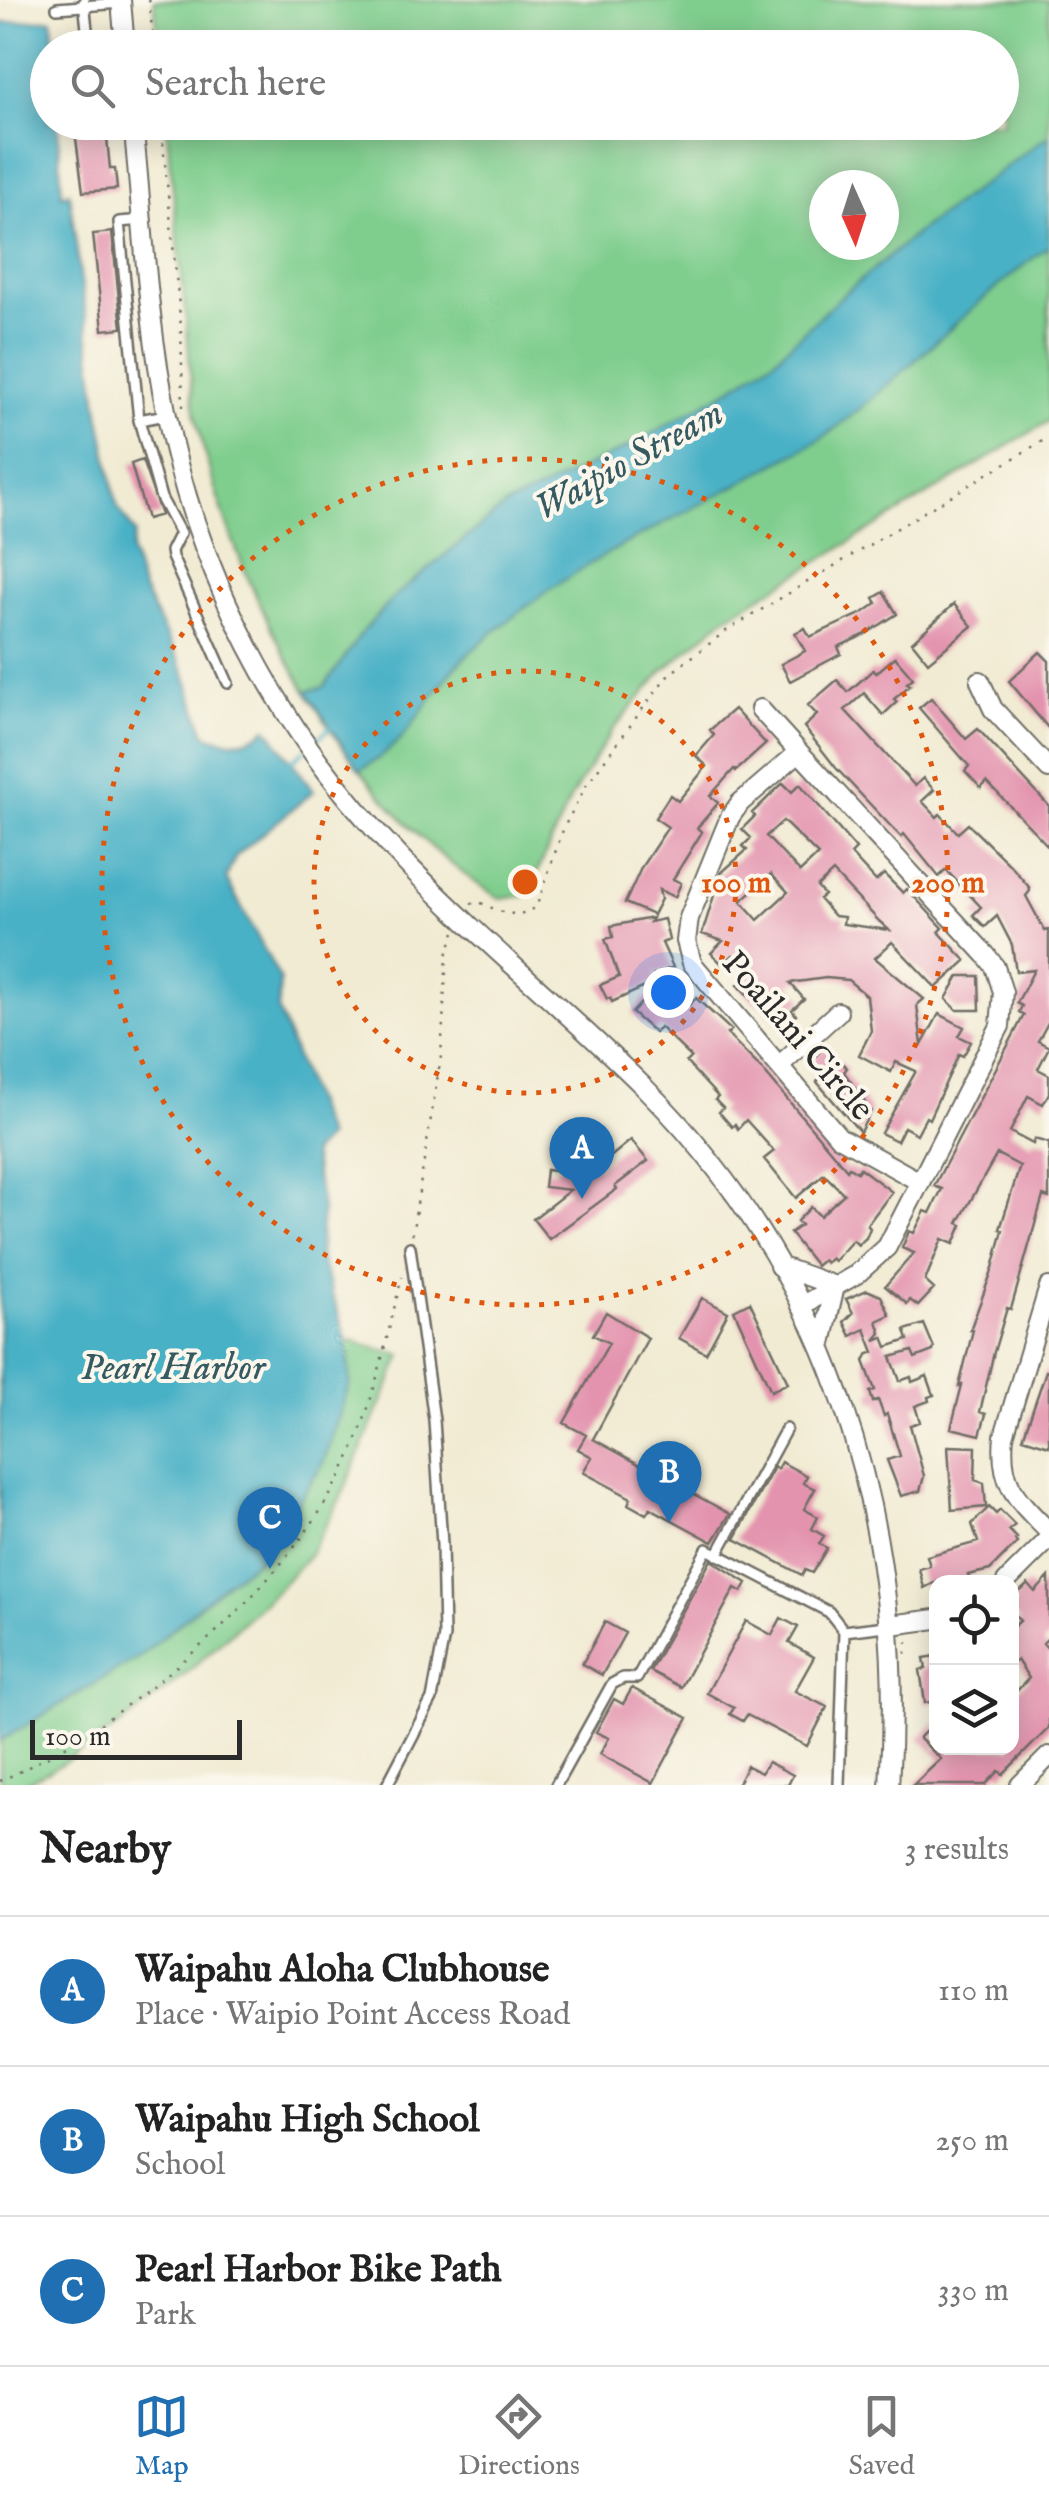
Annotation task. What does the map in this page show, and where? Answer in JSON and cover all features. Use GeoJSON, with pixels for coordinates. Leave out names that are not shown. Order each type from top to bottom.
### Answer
{"type":"FeatureCollection","features":[{"type":"Feature","properties":{"kind":"street"},"geometry":{"type":"LineString","coordinates":[[121,1],[123,30]]}},
{"type":"Feature","properties":{"kind":"street"},"geometry":{"type":"LineString","coordinates":[[135,140],[157,361],[174,412],[178,466],[200,535],[245,638],[289,718],[391,848],[646,1089],[691,1139],[780,1266],[821,1348],[841,1398],[872,1503],[883,1560],[891,1625],[889,1785]]}},
{"type":"Feature","properties":{"kind":"street"},"geometry":{"type":"LineString","coordinates":[[980,681],[992,709],[1049,769]]}},
{"type":"Feature","properties":{"kind":"street"},"geometry":{"type":"LineString","coordinates":[[760,709],[986,955],[999,979],[1004,1011],[1000,1026],[886,1247],[857,1274],[801,1306]]}},
{"type":"Feature","properties":{"kind":"street","name":"Poailani Circle"},"geometry":{"type":"LineString","coordinates":[[799,752],[730,816],[690,918],[688,953],[700,974],[839,1137],[920,1182]]}},
{"type":"Feature","properties":{"kind":"street"},"geometry":{"type":"LineString","coordinates":[[780,1065],[838,1012]]}},
{"type":"Feature","properties":{"kind":"street"},"geometry":{"type":"LineString","coordinates":[[780,1266],[835,1286]]}},
{"type":"Feature","properties":{"kind":"street"},"geometry":{"type":"LineString","coordinates":[[821,1348],[835,1286]]}},
{"type":"Feature","properties":{"kind":"street"},"geometry":{"type":"LineString","coordinates":[[1013,1575],[1049,1536],[1010,1488],[1002,1455],[1007,1424],[1049,1288]]}},
{"type":"Feature","properties":{"kind":"street"},"geometry":{"type":"LineString","coordinates":[[891,1625],[929,1620]]}},
{"type":"Feature","properties":{"kind":"street"},"geometry":{"type":"LineString","coordinates":[[1020,1785],[1049,1756]]}},
{"type":"Feature","properties":{"kind":"lane"},"geometry":{"type":"LineString","coordinates":[[58,8],[121,1]]}},
{"type":"Feature","properties":{"kind":"lane"},"geometry":{"type":"LineString","coordinates":[[84,3],[87,30]]}},
{"type":"Feature","properties":{"kind":"lane"},"geometry":{"type":"LineString","coordinates":[[143,220],[120,222],[139,420],[160,498],[180,533],[172,557],[228,683]]}},
{"type":"Feature","properties":{"kind":"lane"},"geometry":{"type":"LineString","coordinates":[[139,420],[174,412]]}},
{"type":"Feature","properties":{"kind":"lane"},"geometry":{"type":"LineString","coordinates":[[387,1785],[432,1698],[444,1636],[434,1420],[410,1247]]}},
{"type":"Feature","properties":{"kind":"lane"},"geometry":{"type":"LineString","coordinates":[[717,1554],[786,1429]]}},
{"type":"Feature","properties":{"kind":"lane"},"geometry":{"type":"LineString","coordinates":[[556,1785],[612,1684],[623,1678],[637,1678],[707,1549],[829,1612],[844,1631],[839,1785]]}},
{"type":"Feature","properties":{"kind":"lane"},"geometry":{"type":"LineString","coordinates":[[844,1631],[891,1625]]}},
{"type":"Feature","properties":{"kind":"path"},"geometry":{"type":"LineString","coordinates":[[149,0],[152,30]]}},
{"type":"Feature","properties":{"kind":"path"},"geometry":{"type":"LineString","coordinates":[[163,140],[182,327],[174,412]]}},
{"type":"Feature","properties":{"kind":"path"},"geometry":{"type":"LineString","coordinates":[[0,1781],[142,1696],[233,1616],[302,1537],[344,1470],[372,1404],[410,1247],[441,1056],[448,955],[461,916],[469,905],[479,902],[504,913],[529,912],[544,889],[564,827],[587,784],[667,676],[726,631],[1049,437]]}},
{"type":"Feature","properties":{"kind":"green space"},"geometry":{"type":"Polygon","coordinates":[[[154,0],[1049,0],[1049,421],[722,620],[663,671],[612,731],[571,797],[527,895],[501,899],[445,858],[393,809],[346,751],[304,688],[268,622],[238,553],[196,417],[168,140],[1019,140],[1019,30],[157,30],[154,0]]]}},
{"type":"Feature","properties":{"kind":"green space"},"geometry":{"type":"Polygon","coordinates":[[[347,1340],[402,1355],[341,1497],[310,1554],[188,1672],[129,1719],[58,1766],[21,1785],[0,1785],[0,1741],[142,1655],[227,1582],[264,1556],[323,1463],[350,1383],[347,1340]]]}},
{"type":"Feature","properties":{"kind":"water","name":"Pearl Harbor"},"geometry":{"type":"Polygon","coordinates":[[[52,19],[53,30],[30,30],[30,140],[59,140],[62,195],[69,192],[99,412],[117,506],[135,533],[131,551],[142,588],[184,671],[205,734],[237,741],[267,728],[314,791],[236,856],[226,878],[280,979],[278,1010],[327,1138],[312,1153],[322,1209],[319,1255],[347,1340],[350,1383],[323,1463],[263,1556],[142,1655],[0,1741],[0,23],[52,19]]]}},
{"type":"Feature","properties":{"kind":"water"},"geometry":{"type":"Polygon","coordinates":[[[1049,135],[1049,246],[829,433],[622,545],[565,579],[510,619],[452,671],[392,747],[359,770],[306,691],[324,687],[361,634],[395,596],[505,506],[626,448],[775,359],[885,260],[899,260],[899,248],[1049,135]]]}},
{"type":"Feature","properties":{"kind":"building"},"geometry":{"type":"Polygon","coordinates":[[[76,140],[107,140],[117,189],[83,192],[76,140]]]}},
{"type":"Feature","properties":{"kind":"building"},"geometry":{"type":"Polygon","coordinates":[[[112,232],[122,328],[103,330],[93,234],[112,232]]]}},
{"type":"Feature","properties":{"kind":"building"},"geometry":{"type":"Polygon","coordinates":[[[142,460],[161,515],[147,519],[131,464],[142,460]]]}},
{"type":"Feature","properties":{"kind":"building"},"geometry":{"type":"Polygon","coordinates":[[[884,592],[897,614],[838,647],[841,654],[790,681],[781,664],[805,651],[795,633],[805,628],[810,637],[863,613],[884,592]]]}},
{"type":"Feature","properties":{"kind":"building"},"geometry":{"type":"Polygon","coordinates":[[[954,604],[972,626],[928,662],[912,642],[954,604]]]}},
{"type":"Feature","properties":{"kind":"building"},"geometry":{"type":"Polygon","coordinates":[[[1040,652],[1049,661],[1049,729],[1009,681],[1040,652]]]}},
{"type":"Feature","properties":{"kind":"building"},"geometry":{"type":"Polygon","coordinates":[[[895,657],[913,678],[894,699],[897,702],[883,715],[864,693],[845,710],[915,786],[923,778],[934,790],[922,801],[937,817],[940,814],[958,833],[968,824],[1012,867],[1029,887],[1026,896],[1045,931],[1049,930],[1049,1021],[1038,1041],[1049,1047],[1038,1069],[1049,1075],[1049,1093],[1043,1104],[1028,1096],[1010,1132],[1033,1144],[1034,1139],[1049,1143],[1049,1198],[1043,1196],[1011,1309],[1007,1308],[994,1352],[980,1412],[986,1414],[980,1435],[951,1428],[970,1330],[993,1268],[1003,1230],[1000,1229],[1020,1166],[997,1154],[958,1223],[962,1225],[954,1244],[942,1239],[925,1281],[934,1289],[918,1306],[910,1300],[907,1304],[885,1286],[914,1253],[902,1248],[909,1231],[914,1233],[925,1211],[930,1213],[942,1189],[934,1186],[1024,1015],[1017,1003],[1034,970],[1016,972],[1012,945],[997,916],[985,927],[973,915],[981,907],[946,870],[939,877],[904,834],[901,837],[836,768],[804,727],[817,715],[808,705],[837,680],[848,692],[895,657]]]}},
{"type":"Feature","properties":{"kind":"building"},"geometry":{"type":"Polygon","coordinates":[[[931,698],[966,739],[978,729],[1049,806],[1049,847],[987,782],[981,788],[965,771],[969,766],[919,708],[931,698]]]}},
{"type":"Feature","properties":{"kind":"building"},"geometry":{"type":"Polygon","coordinates":[[[734,709],[766,744],[734,769],[710,796],[718,803],[697,828],[702,832],[673,879],[681,883],[675,897],[659,890],[661,899],[653,915],[625,903],[642,866],[668,827],[655,818],[670,795],[678,801],[707,766],[696,756],[714,735],[710,730],[734,709]]]}},
{"type":"Feature","properties":{"kind":"building"},"geometry":{"type":"Polygon","coordinates":[[[783,783],[792,792],[800,784],[856,849],[851,854],[876,881],[884,874],[903,893],[907,889],[943,928],[939,932],[966,961],[936,988],[892,942],[875,958],[924,999],[917,1005],[922,1045],[939,1014],[964,1027],[959,1036],[971,1042],[963,1056],[959,1054],[929,1119],[926,1117],[917,1134],[904,1127],[897,1141],[881,1133],[916,1071],[896,1062],[891,1072],[859,1055],[871,1031],[867,996],[848,980],[826,978],[790,983],[804,999],[792,1010],[796,1015],[782,1027],[738,985],[751,973],[733,955],[723,965],[711,953],[723,941],[702,934],[721,873],[747,850],[743,846],[751,838],[742,829],[755,816],[752,813],[783,783]],[[783,821],[766,836],[800,872],[818,855],[783,821]],[[833,872],[817,887],[824,895],[819,899],[834,916],[844,917],[843,924],[889,930],[833,872]],[[771,874],[741,901],[758,920],[788,892],[771,874]]]}},
{"type":"Feature","properties":{"kind":"building"},"geometry":{"type":"Polygon","coordinates":[[[652,918],[650,922],[664,919],[669,940],[662,943],[673,967],[654,975],[660,980],[612,1002],[600,985],[619,977],[605,939],[613,937],[611,926],[652,918]]]}},
{"type":"Feature","properties":{"kind":"building"},"geometry":{"type":"Polygon","coordinates":[[[959,976],[979,976],[980,1010],[957,1010],[946,999],[959,976]]]}},
{"type":"Feature","properties":{"kind":"building"},"geometry":{"type":"Polygon","coordinates":[[[661,981],[689,1005],[696,998],[731,1030],[727,1034],[847,1170],[849,1167],[857,1172],[860,1168],[892,1192],[867,1225],[870,1228],[866,1238],[858,1245],[853,1240],[834,1261],[823,1260],[816,1266],[790,1233],[801,1225],[797,1221],[811,1207],[820,1216],[844,1194],[824,1174],[796,1198],[764,1159],[774,1151],[746,1120],[738,1129],[735,1124],[732,1127],[719,1112],[723,1108],[715,1100],[718,1097],[686,1062],[691,1057],[660,1027],[655,1033],[632,1013],[661,981]]]}},
{"type":"Feature","properties":{"kind":"building"},"geometry":{"type":"Polygon","coordinates":[[[824,1047],[847,1068],[844,1072],[871,1111],[860,1132],[817,1082],[825,1072],[812,1060],[824,1047]]]}},
{"type":"Feature","properties":{"kind":"building"},"geometry":{"type":"Polygon","coordinates":[[[631,1140],[648,1161],[549,1239],[533,1219],[570,1190],[544,1187],[546,1170],[555,1171],[582,1150],[597,1168],[631,1140]]]}},
{"type":"Feature","properties":{"kind":"building"},"geometry":{"type":"Polygon","coordinates":[[[867,1290],[881,1296],[890,1315],[877,1321],[881,1333],[875,1340],[883,1337],[887,1347],[908,1340],[905,1330],[924,1324],[934,1348],[915,1358],[912,1351],[891,1357],[900,1381],[911,1377],[912,1382],[927,1376],[934,1395],[915,1406],[920,1422],[910,1425],[924,1476],[920,1491],[901,1496],[887,1460],[900,1456],[887,1414],[884,1416],[878,1400],[873,1402],[870,1392],[875,1390],[864,1361],[874,1352],[865,1329],[851,1336],[844,1322],[853,1313],[846,1299],[867,1290]]]}},
{"type":"Feature","properties":{"kind":"building"},"geometry":{"type":"Polygon","coordinates":[[[702,1298],[728,1312],[706,1353],[679,1338],[702,1298]]]}},
{"type":"Feature","properties":{"kind":"building"},"geometry":{"type":"Polygon","coordinates":[[[750,1302],[788,1383],[771,1391],[734,1310],[750,1302]]]}},
{"type":"Feature","properties":{"kind":"building"},"geometry":{"type":"Polygon","coordinates":[[[606,1312],[648,1338],[593,1439],[730,1514],[713,1542],[650,1508],[646,1514],[628,1504],[631,1498],[583,1472],[592,1457],[578,1449],[586,1435],[564,1423],[609,1343],[593,1335],[606,1312]]]}},
{"type":"Feature","properties":{"kind":"building"},"geometry":{"type":"Polygon","coordinates":[[[1046,1371],[1049,1372],[1049,1446],[1023,1438],[1046,1371]]]}},
{"type":"Feature","properties":{"kind":"building"},"geometry":{"type":"Polygon","coordinates":[[[948,1446],[976,1447],[975,1480],[984,1483],[986,1507],[952,1510],[948,1446]]]}},
{"type":"Feature","properties":{"kind":"building"},"geometry":{"type":"Polygon","coordinates":[[[781,1462],[807,1476],[803,1483],[815,1489],[804,1509],[818,1517],[812,1529],[824,1536],[819,1544],[827,1548],[812,1573],[805,1570],[802,1575],[735,1539],[774,1467],[777,1469],[781,1462]]]}},
{"type":"Feature","properties":{"kind":"building"},"geometry":{"type":"Polygon","coordinates":[[[989,1507],[996,1514],[1000,1510],[1015,1525],[1009,1530],[1017,1543],[990,1570],[968,1575],[929,1575],[929,1586],[924,1588],[919,1569],[930,1566],[927,1556],[978,1542],[972,1524],[989,1507]]]}},
{"type":"Feature","properties":{"kind":"building"},"geometry":{"type":"Polygon","coordinates":[[[711,1560],[747,1583],[742,1592],[735,1588],[681,1687],[650,1671],[711,1560]]]}},
{"type":"Feature","properties":{"kind":"building"},"geometry":{"type":"Polygon","coordinates":[[[1049,1577],[1049,1637],[1043,1643],[1049,1650],[1049,1728],[1003,1774],[999,1771],[985,1785],[913,1785],[941,1759],[937,1755],[1019,1755],[1019,1689],[1029,1678],[1019,1663],[1019,1592],[1028,1584],[1035,1592],[1049,1577]]]}},
{"type":"Feature","properties":{"kind":"building"},"geometry":{"type":"Polygon","coordinates":[[[781,1618],[798,1627],[789,1643],[814,1657],[795,1691],[827,1707],[807,1746],[747,1715],[743,1721],[730,1714],[734,1708],[707,1693],[746,1621],[772,1635],[781,1618]]]}},
{"type":"Feature","properties":{"kind":"building"},"geometry":{"type":"Polygon","coordinates":[[[605,1622],[625,1633],[602,1675],[582,1664],[605,1622]]]}},
{"type":"Feature","properties":{"kind":"building"},"geometry":{"type":"Polygon","coordinates":[[[929,1657],[929,1702],[925,1703],[920,1670],[926,1669],[924,1658],[929,1657]]]}},
{"type":"Feature","properties":{"kind":"building"},"geometry":{"type":"Polygon","coordinates":[[[632,1688],[688,1718],[653,1783],[600,1754],[609,1738],[596,1732],[614,1699],[623,1704],[632,1688]]]}},
{"type":"Feature","properties":{"kind":"building"},"geometry":{"type":"Polygon","coordinates":[[[929,1728],[929,1748],[919,1738],[929,1728]]]}},
{"type":"Feature","properties":{"kind":"building"},"geometry":{"type":"Polygon","coordinates":[[[768,1762],[793,1775],[788,1785],[737,1785],[747,1766],[761,1773],[768,1762]]]}},
{"type":"Feature","properties":{"kind":"waterway","name":"Waipio Stream"},"geometry":{"type":"LineString","coordinates":[[312,743],[331,727]]}},
{"type":"Feature","properties":{"kind":"waterway","name":"Waipio Stream"},"geometry":{"type":"LineString","coordinates":[[292,761],[305,750]]}},
{"type":"Feature","properties":{"kind":"place","name":"Waipahu Aloha Clubhouse"},"geometry":{"type":"Point","coordinates":[582,1199]}},
{"type":"Feature","properties":{"kind":"place","name":"Waipahu High School"},"geometry":{"type":"Point","coordinates":[669,1523]}},
{"type":"Feature","properties":{"kind":"place","name":"Pearl Harbor Bike Path"},"geometry":{"type":"Point","coordinates":[270,1569]}}]}
